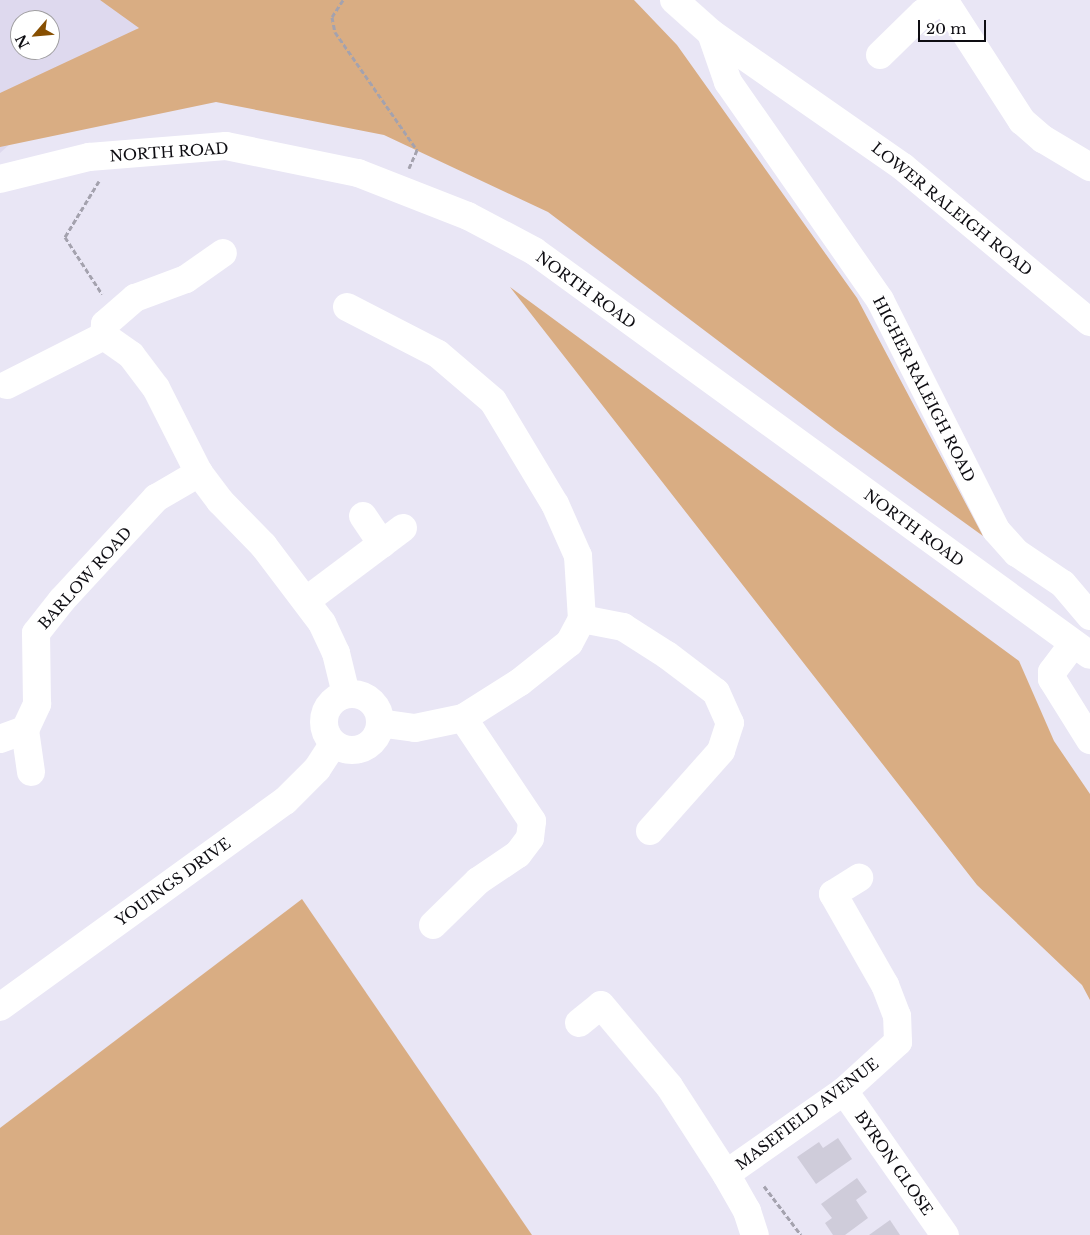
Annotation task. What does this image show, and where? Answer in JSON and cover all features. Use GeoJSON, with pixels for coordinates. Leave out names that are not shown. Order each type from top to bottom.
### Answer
{"type":"FeatureCollection","features":[{"type":"Feature","properties":{"kind":"street","name":"HIGHER RALEIGH ROAD"},"geometry":{"type":"LineString","coordinates":[[674,0],[711,33],[728,82],[880,300],[996,530],[1017,553],[1063,584],[1090,616]]}},
{"type":"Feature","properties":{"kind":"street"},"geometry":{"type":"LineString","coordinates":[[880,55],[923,13],[943,0],[1022,121],[1043,139],[1090,167]]}},
{"type":"Feature","properties":{"kind":"street","name":"LOWER RALEIGH ROAD"},"geometry":{"type":"LineString","coordinates":[[711,33],[903,167],[1090,322]]}},
{"type":"Feature","properties":{"kind":"street","name":"NORTH ROAD"},"geometry":{"type":"LineString","coordinates":[[0,179],[89,157],[226,146],[358,173],[468,216],[534,251],[1081,649]]}},
{"type":"Feature","properties":{"kind":"street"},"geometry":{"type":"LineString","coordinates":[[7,385],[110,325],[135,298],[186,279],[223,253]]}},
{"type":"Feature","properties":{"kind":"street"},"geometry":{"type":"LineString","coordinates":[[347,307],[438,354],[493,401],[555,504],[578,556],[582,620],[569,643],[520,682],[463,718],[415,728],[382,723]]}},
{"type":"Feature","properties":{"kind":"street"},"geometry":{"type":"LineString","coordinates":[[110,325],[156,388],[199,473],[307,600],[336,653],[346,694]]}},
{"type":"Feature","properties":{"kind":"street","name":"BARLOW ROAD"},"geometry":{"type":"LineString","coordinates":[[31,772],[13,735],[36,704],[36,633],[62,600],[156,498],[199,473]]}},
{"type":"Feature","properties":{"kind":"street"},"geometry":{"type":"LineString","coordinates":[[307,600],[393,536],[364,516]]}},
{"type":"Feature","properties":{"kind":"street"},"geometry":{"type":"LineString","coordinates":[[582,620],[623,627],[667,655],[716,692],[730,723],[721,751],[650,831]]}},
{"type":"Feature","properties":{"kind":"street"},"geometry":{"type":"LineString","coordinates":[[1081,649],[1052,672],[1052,679],[1090,740]]}},
{"type":"Feature","properties":{"kind":"street"},"geometry":{"type":"LineString","coordinates":[[346,694],[362,696],[373,703],[382,723],[372,743],[363,749],[346,750],[333,744],[323,726],[324,715],[334,700],[346,694]]}},
{"type":"Feature","properties":{"kind":"street"},"geometry":{"type":"LineString","coordinates":[[433,925],[478,880],[518,854],[530,838],[532,821],[463,718]]}},
{"type":"Feature","properties":{"kind":"street","name":"YOUINGS DRIVE"},"geometry":{"type":"LineString","coordinates":[[0,1008],[285,801],[317,769],[333,744]]}},
{"type":"Feature","properties":{"kind":"street","name":"MASEFIELD AVENUE"},"geometry":{"type":"LineString","coordinates":[[736,1167],[844,1091],[890,1052],[898,1042],[897,1016],[885,986],[834,894],[859,878]]}},
{"type":"Feature","properties":{"kind":"street"},"geometry":{"type":"LineString","coordinates":[[579,1023],[601,1005],[736,1167],[755,1235]]}},
{"type":"Feature","properties":{"kind":"street","name":"BYRON CLOSE"},"geometry":{"type":"LineString","coordinates":[[844,1091],[945,1235]]}},
{"type":"Feature","properties":{"kind":"path"},"geometry":{"type":"LineString","coordinates":[[342,0],[332,17],[335,32],[416,150],[400,190]]}},
{"type":"Feature","properties":{"kind":"path"},"geometry":{"type":"LineString","coordinates":[[110,325],[65,237],[115,155]]}},
{"type":"Feature","properties":{"kind":"path"},"geometry":{"type":"LineString","coordinates":[[736,1167],[801,1235]]}},
{"type":"Feature","properties":{"kind":"shaded area"},"geometry":{"type":"Polygon","coordinates":[[[0,0],[100,0],[139,27],[0,153],[0,0]]]}},
{"type":"Feature","properties":{"kind":"shaded area"},"geometry":{"type":"Polygon","coordinates":[[[100,0],[634,0],[677,45],[857,298],[983,536],[836,430],[548,212],[384,135],[216,102],[0,147],[0,93],[139,28],[100,0]]]}},
{"type":"Feature","properties":{"kind":"shaded area"},"geometry":{"type":"Polygon","coordinates":[[[510,287],[1019,661],[1054,741],[1090,794],[1090,1000],[1082,985],[977,885],[510,287]]]}},
{"type":"Feature","properties":{"kind":"shaded area"},"geometry":{"type":"Polygon","coordinates":[[[302,899],[532,1235],[0,1235],[0,1128],[302,899]]]}},
{"type":"Feature","properties":{"kind":"building"},"geometry":{"type":"Polygon","coordinates":[[[838,1138],[852,1159],[816,1184],[797,1157],[819,1142],[823,1148],[838,1138]]]}},
{"type":"Feature","properties":{"kind":"building"},"geometry":{"type":"Polygon","coordinates":[[[857,1178],[867,1192],[856,1200],[868,1218],[845,1235],[833,1235],[825,1223],[832,1218],[821,1204],[857,1178]]]}},
{"type":"Feature","properties":{"kind":"building"},"geometry":{"type":"Polygon","coordinates":[[[890,1220],[900,1235],[869,1235],[890,1220]]]}}]}
